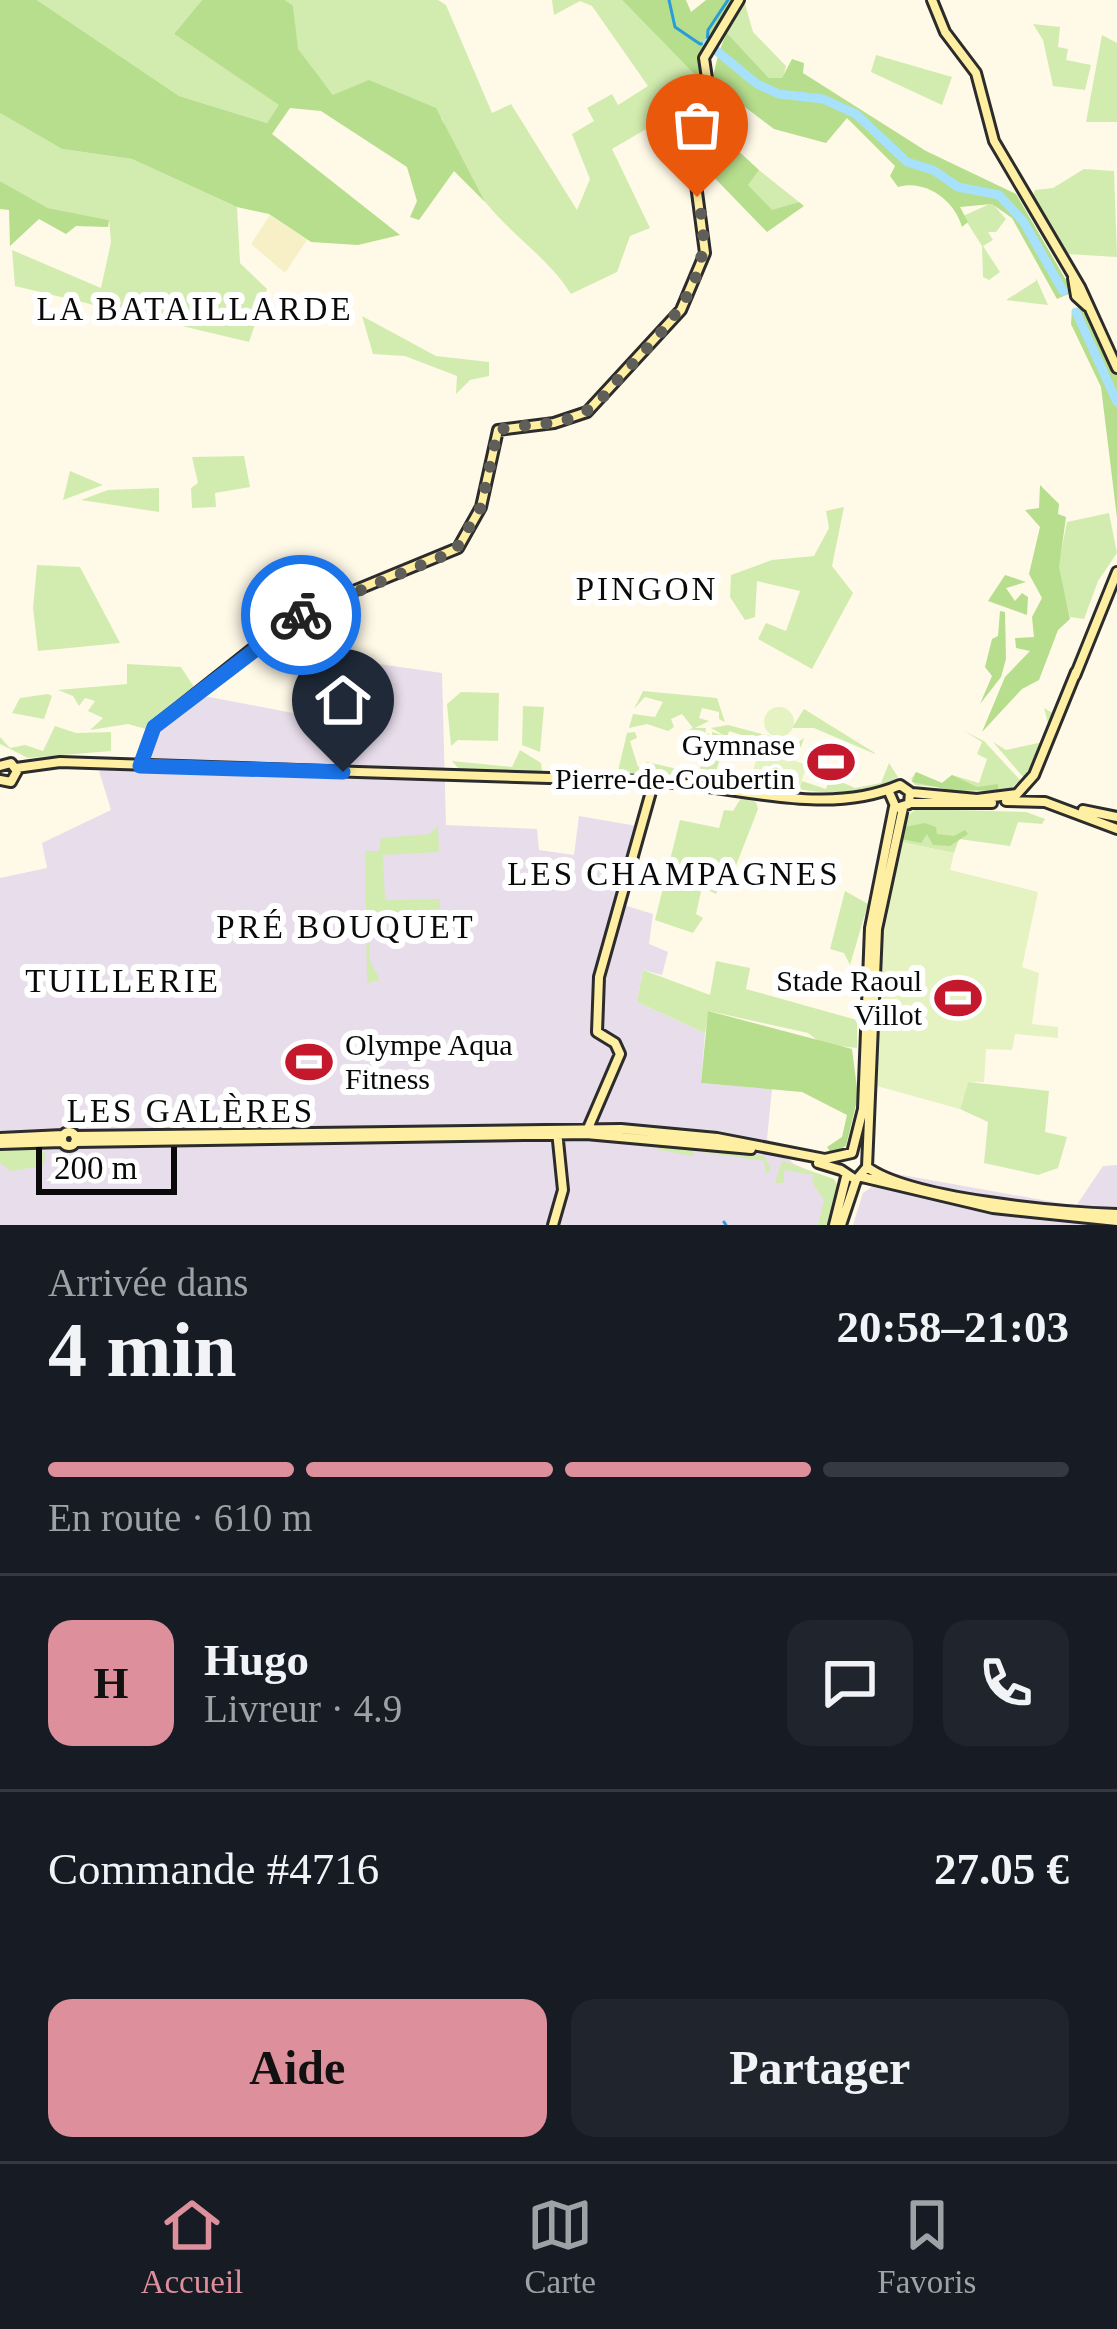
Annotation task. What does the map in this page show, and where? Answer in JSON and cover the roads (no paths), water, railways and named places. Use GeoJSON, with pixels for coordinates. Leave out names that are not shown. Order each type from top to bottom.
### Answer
{"type":"FeatureCollection","features":[{"type":"Feature","properties":{"kind":"main road"},"geometry":{"type":"LineString","coordinates":[[140,766],[154,727],[310,609],[455,551],[481,507],[498,430],[554,423],[586,412],[664,334],[692,290],[705,253],[695,177],[710,99],[704,67],[709,47],[739,0]]}},
{"type":"Feature","properties":{"kind":"main road"},"geometry":{"type":"LineString","coordinates":[[932,0],[945,32],[976,73],[994,141],[1072,274],[1117,368]]}},
{"type":"Feature","properties":{"kind":"main road"},"geometry":{"type":"LineString","coordinates":[[1018,798],[1026,806],[1034,792],[1063,703],[1117,572]]}},
{"type":"Feature","properties":{"kind":"main road"},"geometry":{"type":"LineString","coordinates":[[0,766],[17,771],[80,763],[654,781],[764,796],[899,801],[1018,798],[1034,792],[1117,830]]}},
{"type":"Feature","properties":{"kind":"main road"},"geometry":{"type":"LineString","coordinates":[[0,791],[17,771]]}},
{"type":"Feature","properties":{"kind":"main road"},"geometry":{"type":"LineString","coordinates":[[586,1131],[620,1054],[615,1043],[598,1032],[599,977],[654,781]]}},
{"type":"Feature","properties":{"kind":"main road"},"geometry":{"type":"LineString","coordinates":[[838,1225],[851,1176],[848,1155],[863,1109],[870,928],[899,801]]}},
{"type":"Feature","properties":{"kind":"main road"},"geometry":{"type":"LineString","coordinates":[[851,1176],[866,1162],[877,928],[899,801]]}},
{"type":"Feature","properties":{"kind":"main road"},"geometry":{"type":"LineString","coordinates":[[1096,817],[1117,817]]}},
{"type":"Feature","properties":{"kind":"main road"},"geometry":{"type":"LineString","coordinates":[[586,1131],[729,1145],[993,1208],[1117,1217]]}},
{"type":"Feature","properties":{"kind":"main road"},"geometry":{"type":"LineString","coordinates":[[0,1141],[586,1131],[702,1136],[825,1160],[848,1155],[900,1184],[1117,1217]]}},
{"type":"Feature","properties":{"kind":"main road"},"geometry":{"type":"LineString","coordinates":[[553,1225],[563,1190],[557,1132]]}},
{"type":"Feature","properties":{"kind":"waterway"},"geometry":{"type":"LineString","coordinates":[[669,0],[675,27],[700,44],[707,43],[708,30],[728,0]]}},
{"type":"Feature","properties":{"kind":"waterway"},"geometry":{"type":"LineString","coordinates":[[707,43],[757,84],[779,94],[823,99],[856,114],[907,162],[933,170],[958,187],[999,195],[1023,221],[1063,291]]}},
{"type":"Feature","properties":{"kind":"waterway"},"geometry":{"type":"LineString","coordinates":[[1076,312],[1117,402]]}},
{"type":"Feature","properties":{"kind":"place","name":"Gymnase Pierre-de-Coubertin"},"geometry":{"type":"Point","coordinates":[831,762]}},
{"type":"Feature","properties":{"kind":"place","name":"Stade Raoul Villot"},"geometry":{"type":"Point","coordinates":[958,998]}},
{"type":"Feature","properties":{"kind":"place","name":"Olympe Aqua Fitness"},"geometry":{"type":"Point","coordinates":[309,1062]}},
{"type":"Feature","properties":{"kind":"district","name":"LA BATAILLARDE"},"geometry":{"type":"Point","coordinates":[195,308]}},
{"type":"Feature","properties":{"kind":"district","name":"PINGON"},"geometry":{"type":"Point","coordinates":[647,588]}},
{"type":"Feature","properties":{"kind":"district","name":"LES CHAMPAGNES"},"geometry":{"type":"Point","coordinates":[674,873]}},
{"type":"Feature","properties":{"kind":"district","name":"PRÉ BOUQUET"},"geometry":{"type":"Point","coordinates":[346,926]}},
{"type":"Feature","properties":{"kind":"district","name":"TUILLERIE"},"geometry":{"type":"Point","coordinates":[123,980]}},
{"type":"Feature","properties":{"kind":"district","name":"LES GALÈRES"},"geometry":{"type":"Point","coordinates":[191,1110]}}]}
